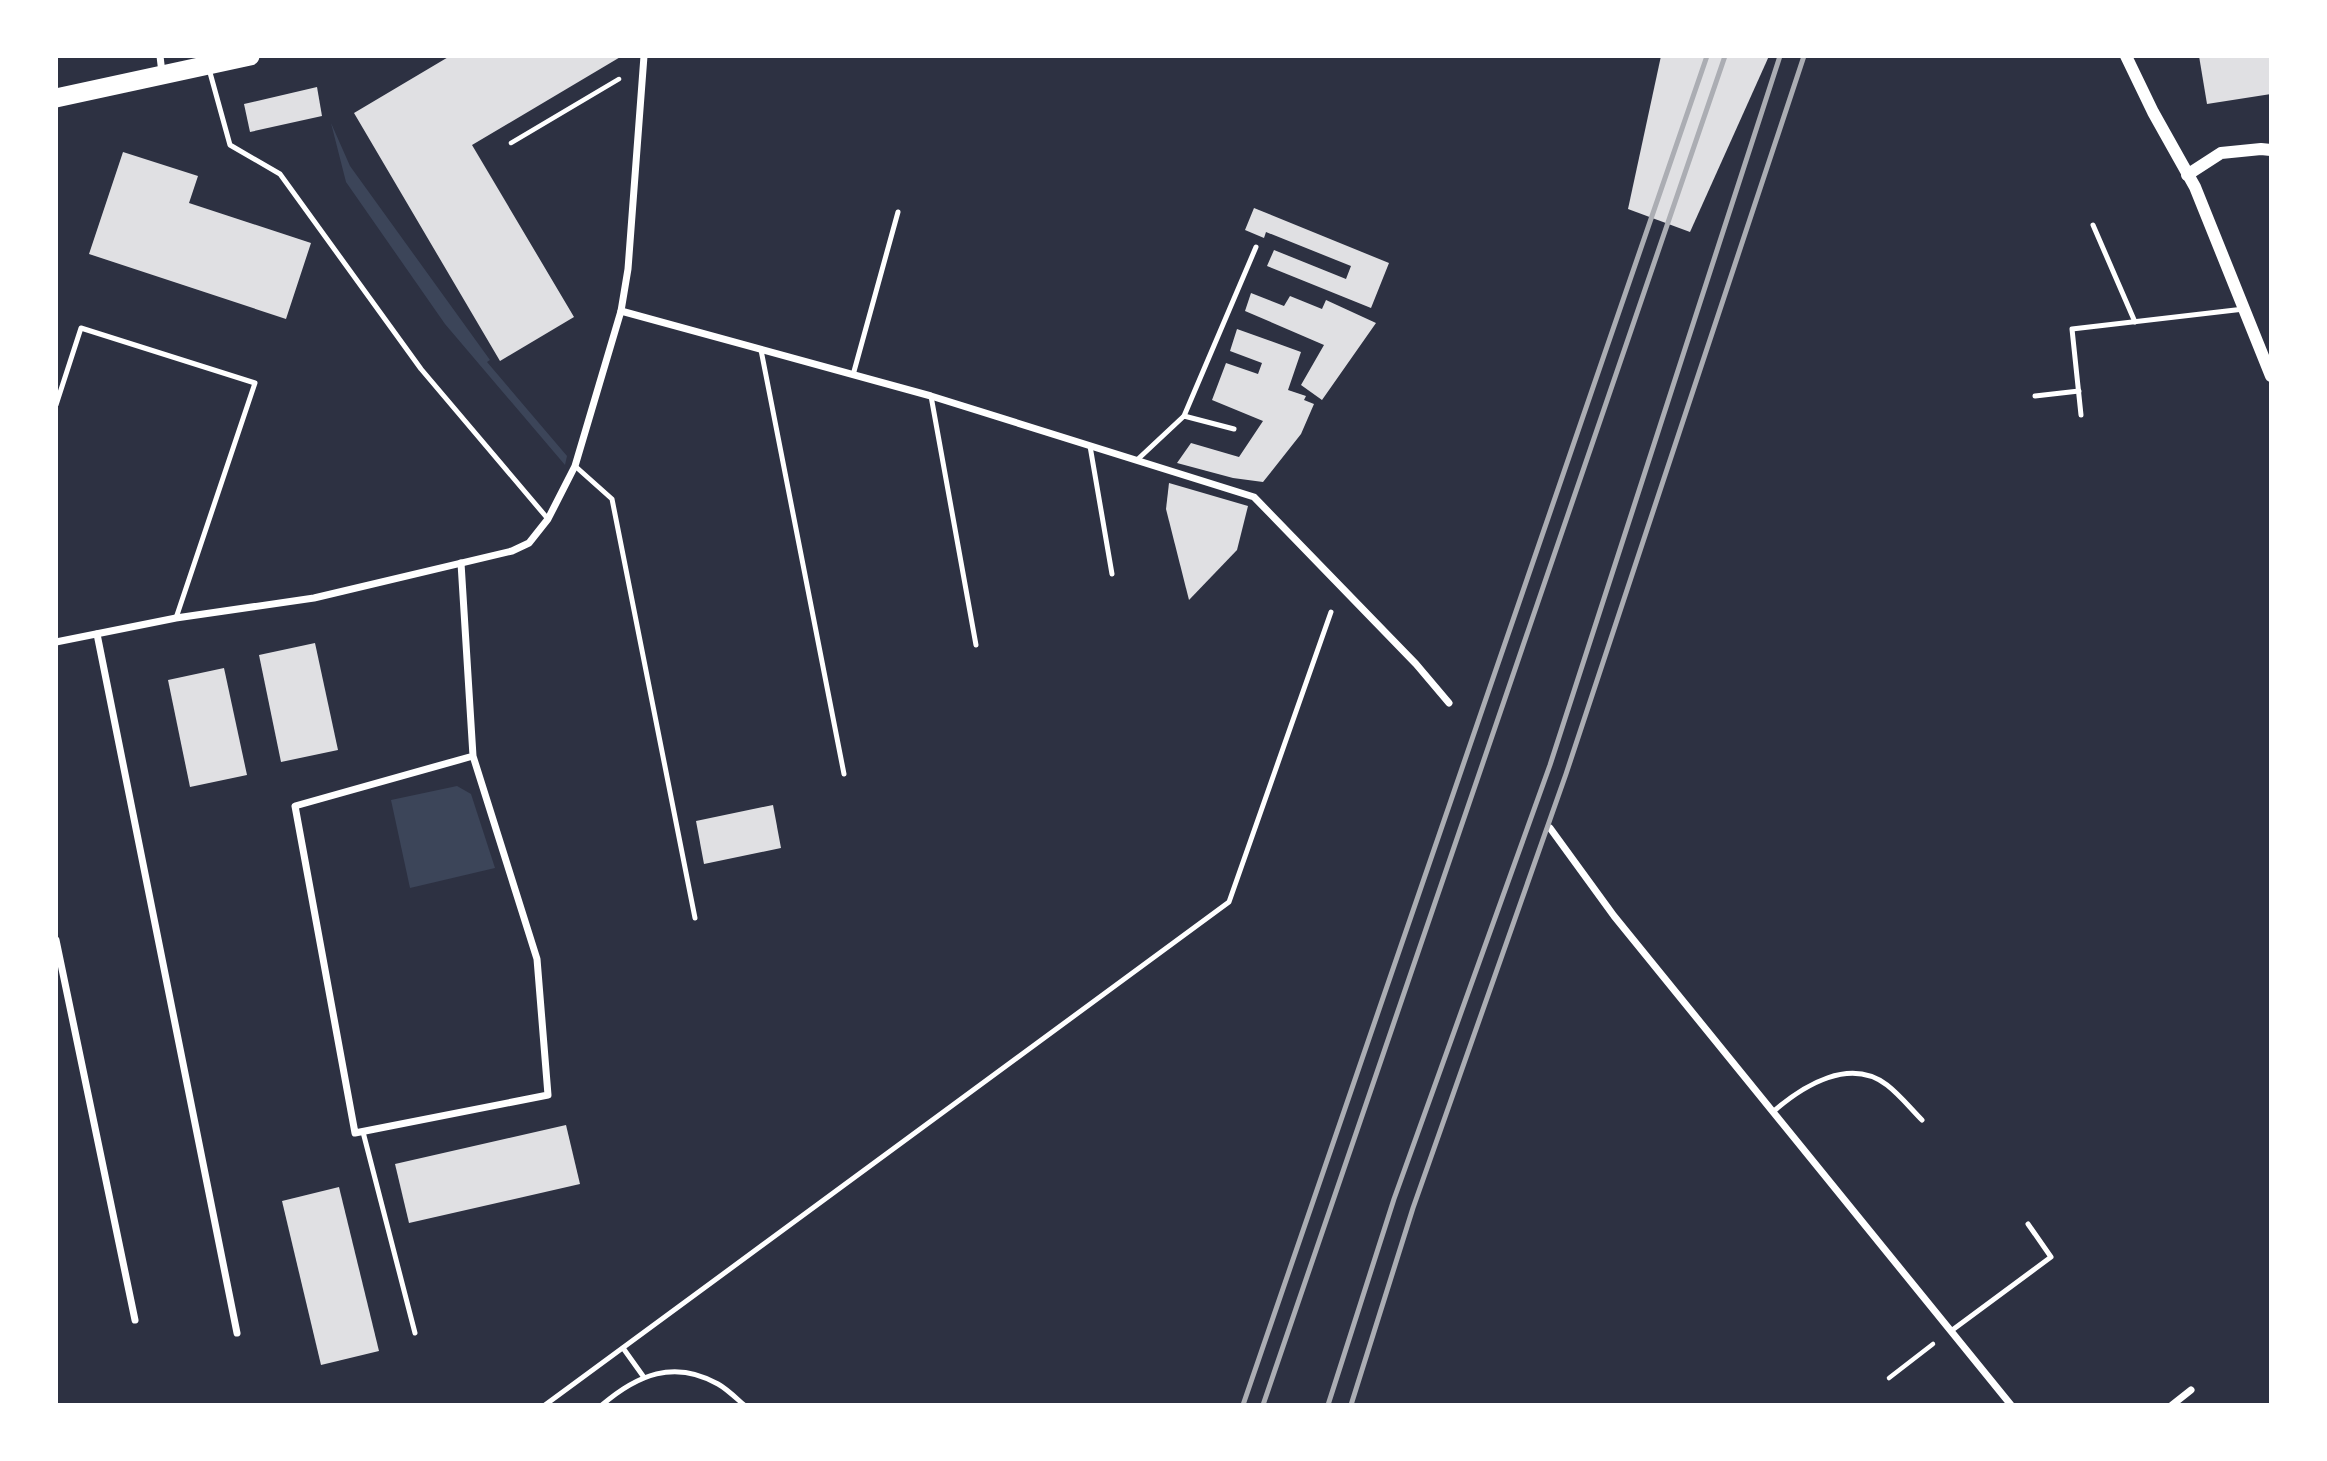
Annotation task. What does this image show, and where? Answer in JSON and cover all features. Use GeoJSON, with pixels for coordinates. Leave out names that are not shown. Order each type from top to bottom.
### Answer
{"type":"FeatureCollection","features":[{"type":"Feature","properties":{"kind":"highway"},"geometry":{"type":"LineString","coordinates":[[56,98],[250,56]]}},
{"type":"Feature","properties":{"kind":"street"},"geometry":{"type":"LineString","coordinates":[[160,56],[162,76]]}},
{"type":"Feature","properties":{"kind":"street"},"geometry":{"type":"LineString","coordinates":[[2126,56],[2195,187],[2271,376]]}},
{"type":"Feature","properties":{"kind":"street"},"geometry":{"type":"LineString","coordinates":[[56,642],[176,618],[314,598],[512,551],[529,543],[548,519],[575,466],[621,311],[628,269],[644,60]]}},
{"type":"Feature","properties":{"kind":"street"},"geometry":{"type":"LineString","coordinates":[[2187,175],[2221,153],[2271,150]]}},
{"type":"Feature","properties":{"kind":"street"},"geometry":{"type":"LineString","coordinates":[[621,311],[931,396],[1254,497],[1416,664],[1449,703]]}},
{"type":"Feature","properties":{"kind":"street"},"geometry":{"type":"LineString","coordinates":[[461,563],[473,756],[537,959],[548,1095],[355,1133],[295,806],[473,756]]}},
{"type":"Feature","properties":{"kind":"street"},"geometry":{"type":"LineString","coordinates":[[97,634],[237,1333]]}},
{"type":"Feature","properties":{"kind":"street"},"geometry":{"type":"LineString","coordinates":[[1550,828],[1614,916],[2011,1405]]}},
{"type":"Feature","properties":{"kind":"street"},"geometry":{"type":"LineString","coordinates":[[56,940],[135,1320]]}},
{"type":"Feature","properties":{"kind":"street"},"geometry":{"type":"LineString","coordinates":[[2172,1405],[2191,1390]]}},
{"type":"Feature","properties":{"kind":"lane"},"geometry":{"type":"LineString","coordinates":[[208,66],[230,145],[280,174],[421,369],[548,519]]}},
{"type":"Feature","properties":{"kind":"lane"},"geometry":{"type":"LineString","coordinates":[[853,375],[898,212]]}},
{"type":"Feature","properties":{"kind":"lane"},"geometry":{"type":"LineString","coordinates":[[2093,225],[2135,321]]}},
{"type":"Feature","properties":{"kind":"lane"},"geometry":{"type":"LineString","coordinates":[[1137,460],[1184,416],[1256,247]]}},
{"type":"Feature","properties":{"kind":"lane"},"geometry":{"type":"LineString","coordinates":[[2081,415],[2072,329],[2244,309]]}},
{"type":"Feature","properties":{"kind":"lane"},"geometry":{"type":"LineString","coordinates":[[56,405],[81,328],[255,383],[176,618]]}},
{"type":"Feature","properties":{"kind":"lane"},"geometry":{"type":"LineString","coordinates":[[761,350],[844,774]]}},
{"type":"Feature","properties":{"kind":"lane"},"geometry":{"type":"LineString","coordinates":[[2035,396],[2079,391]]}},
{"type":"Feature","properties":{"kind":"lane"},"geometry":{"type":"LineString","coordinates":[[931,396],[976,645]]}},
{"type":"Feature","properties":{"kind":"lane"},"geometry":{"type":"LineString","coordinates":[[1184,416],[1234,429]]}},
{"type":"Feature","properties":{"kind":"lane"},"geometry":{"type":"LineString","coordinates":[[1090,446],[1111,574]]}},
{"type":"Feature","properties":{"kind":"lane"},"geometry":{"type":"LineString","coordinates":[[575,466],[612,499],[695,918]]}},
{"type":"Feature","properties":{"kind":"lane"},"geometry":{"type":"LineString","coordinates":[[545,1405],[1229,902],[1331,612]]}},
{"type":"Feature","properties":{"kind":"lane"},"geometry":{"type":"LineString","coordinates":[[1774,1111],[1796,1092],[1821,1081],[1844,1073],[1867,1074],[1886,1085],[1922,1120]]}},
{"type":"Feature","properties":{"kind":"lane"},"geometry":{"type":"LineString","coordinates":[[363,1132],[415,1333]]}},
{"type":"Feature","properties":{"kind":"lane"},"geometry":{"type":"LineString","coordinates":[[1951,1331],[2051,1257],[2028,1224]]}},
{"type":"Feature","properties":{"kind":"lane"},"geometry":{"type":"LineString","coordinates":[[622,1349],[643,1376]]}},
{"type":"Feature","properties":{"kind":"lane"},"geometry":{"type":"LineString","coordinates":[[601,1405],[619,1390],[643,1376],[664,1371],[701,1377],[719,1384],[744,1405]]}},
{"type":"Feature","properties":{"kind":"path"},"geometry":{"type":"LineString","coordinates":[[511,143],[644,60]]}},
{"type":"Feature","properties":{"kind":"path"},"geometry":{"type":"LineString","coordinates":[[1889,1377],[1951,1331]]}},
{"type":"Feature","properties":{"kind":"shaded area"},"geometry":{"type":"Polygon","coordinates":[[[331,123],[350,166],[490,360],[487,362],[567,456],[565,465],[445,324],[346,182],[331,123]]]}},
{"type":"Feature","properties":{"kind":"shaded area"},"geometry":{"type":"Polygon","coordinates":[[[457,786],[471,794],[495,868],[410,888],[391,800],[457,786]]]}},
{"type":"Feature","properties":{"kind":"building"},"geometry":{"type":"Polygon","coordinates":[[[450,56],[622,56],[472,145],[574,317],[500,361],[354,113],[450,56]]]}},
{"type":"Feature","properties":{"kind":"building"},"geometry":{"type":"Polygon","coordinates":[[[1661,56],[1769,56],[1690,232],[1628,209],[1661,56]]]}},
{"type":"Feature","properties":{"kind":"building"},"geometry":{"type":"Polygon","coordinates":[[[2199,56],[2271,56],[2271,94],[2207,104],[2199,56]]]}},
{"type":"Feature","properties":{"kind":"building"},"geometry":{"type":"Polygon","coordinates":[[[317,87],[322,116],[250,132],[244,104],[317,87]]]}},
{"type":"Feature","properties":{"kind":"building"},"geometry":{"type":"Polygon","coordinates":[[[123,152],[198,176],[189,203],[311,243],[286,319],[89,254],[123,152]]]}},
{"type":"Feature","properties":{"kind":"building"},"geometry":{"type":"Polygon","coordinates":[[[1254,208],[1389,263],[1371,308],[1267,266],[1274,250],[1346,279],[1351,266],[1266,232],[1264,238],[1245,230],[1254,208]]]}},
{"type":"Feature","properties":{"kind":"building"},"geometry":{"type":"Polygon","coordinates":[[[1251,293],[1284,306],[1290,296],[1322,309],[1326,300],[1376,323],[1322,400],[1301,385],[1324,345],[1245,311],[1251,293]]]}},
{"type":"Feature","properties":{"kind":"building"},"geometry":{"type":"Polygon","coordinates":[[[1237,329],[1301,352],[1288,390],[1306,396],[1304,400],[1314,404],[1301,434],[1263,482],[1233,478],[1177,463],[1191,443],[1239,457],[1263,421],[1212,400],[1226,363],[1258,374],[1262,363],[1230,351],[1237,329]]]}},
{"type":"Feature","properties":{"kind":"building"},"geometry":{"type":"Polygon","coordinates":[[[1169,483],[1248,506],[1237,550],[1189,600],[1166,509],[1169,483]]]}},
{"type":"Feature","properties":{"kind":"building"},"geometry":{"type":"Polygon","coordinates":[[[315,643],[338,750],[281,762],[259,655],[315,643]]]}},
{"type":"Feature","properties":{"kind":"building"},"geometry":{"type":"Polygon","coordinates":[[[224,668],[247,775],[190,787],[168,680],[224,668]]]}},
{"type":"Feature","properties":{"kind":"building"},"geometry":{"type":"Polygon","coordinates":[[[773,805],[781,848],[704,864],[696,821],[773,805]]]}},
{"type":"Feature","properties":{"kind":"building"},"geometry":{"type":"Polygon","coordinates":[[[566,1125],[580,1184],[409,1223],[395,1164],[566,1125]]]}},
{"type":"Feature","properties":{"kind":"building"},"geometry":{"type":"Polygon","coordinates":[[[339,1187],[379,1351],[321,1365],[282,1201],[339,1187]]]}},
{"type":"Feature","properties":{"kind":"railway"},"geometry":{"type":"LineString","coordinates":[[1243,1405],[1707,56]]}},
{"type":"Feature","properties":{"kind":"railway"},"geometry":{"type":"LineString","coordinates":[[1263,1405],[1725,56]]}},
{"type":"Feature","properties":{"kind":"railway"},"geometry":{"type":"LineString","coordinates":[[1328,1405],[1394,1199],[1550,765],[1780,56]]}},
{"type":"Feature","properties":{"kind":"railway"},"geometry":{"type":"LineString","coordinates":[[1351,1405],[1413,1208],[1566,774],[1804,56]]}}]}
